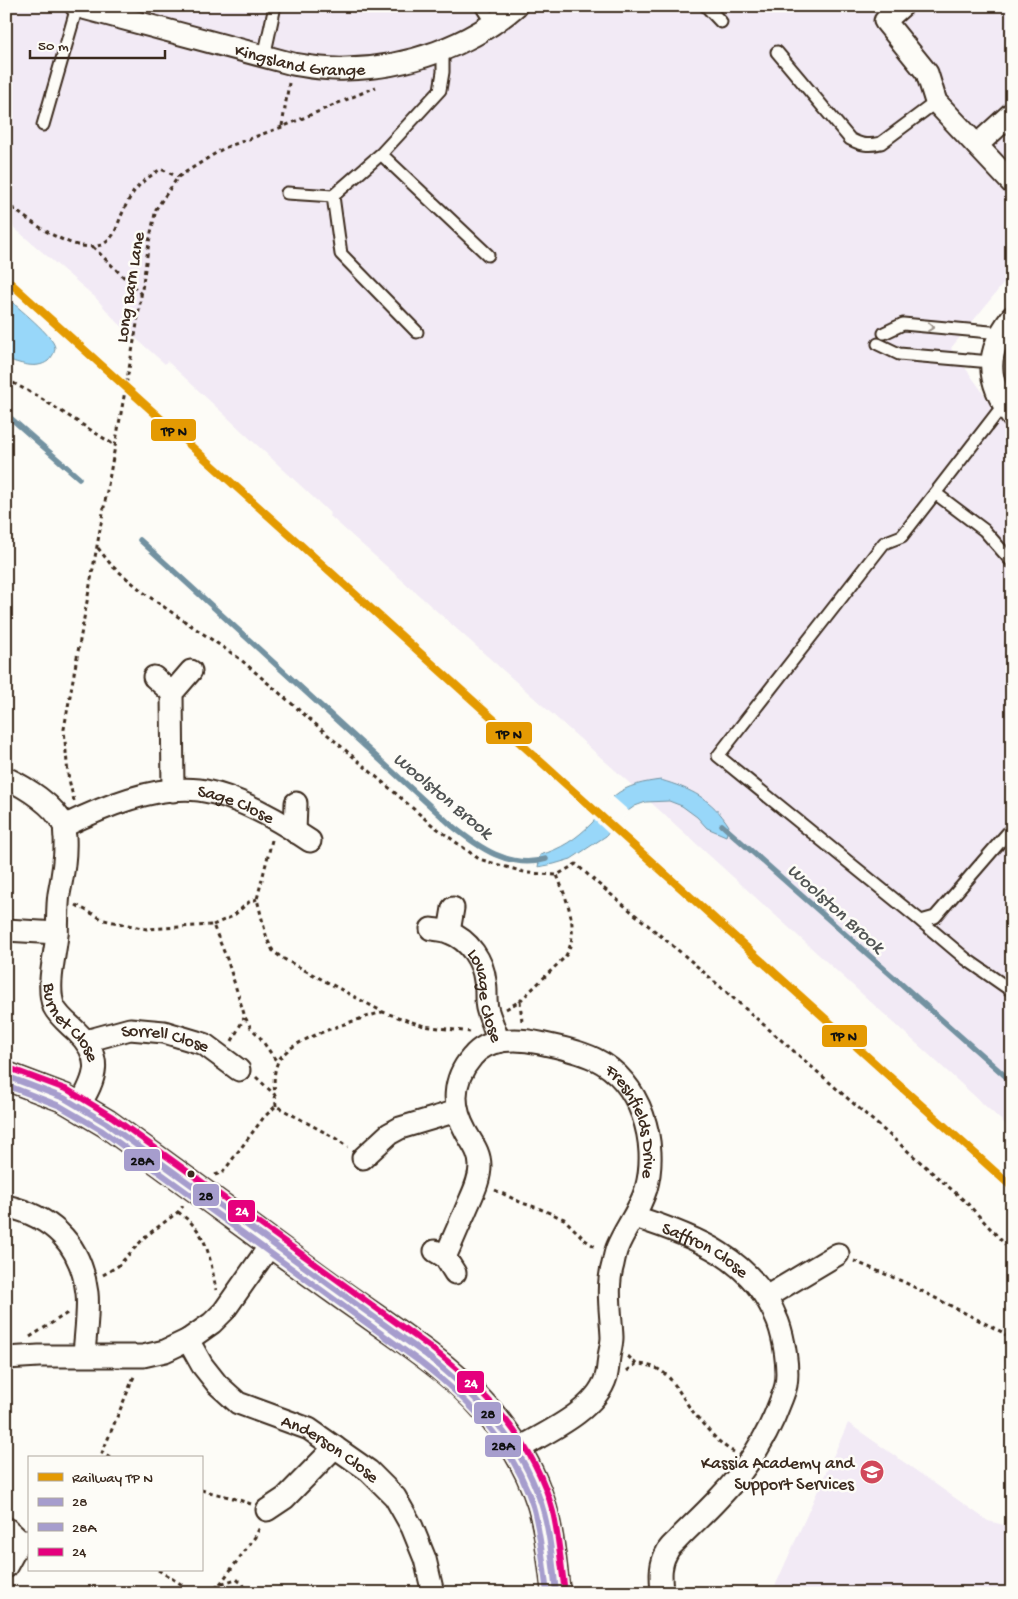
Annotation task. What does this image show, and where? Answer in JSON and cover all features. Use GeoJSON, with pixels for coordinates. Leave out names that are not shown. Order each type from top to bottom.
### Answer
{"type":"FeatureCollection","features":[{"type":"Feature","properties":{"kind":"street","name":"Kingsland Grange"},"geometry":{"type":"LineString","coordinates":[[76,6],[264,57],[293,64],[330,69],[396,64],[443,49],[474,35],[516,6]]}},
{"type":"Feature","properties":{"kind":"street"},"geometry":{"type":"LineString","coordinates":[[902,6],[885,22],[926,73],[936,102],[1012,183]]}},
{"type":"Feature","properties":{"kind":"street"},"geometry":{"type":"LineString","coordinates":[[977,145],[1012,113]]}},
{"type":"Feature","properties":{"kind":"street"},"geometry":{"type":"LineString","coordinates":[[1007,325],[992,353],[990,368],[993,382],[1008,411]]}},
{"type":"Feature","properties":{"kind":"street"},"geometry":{"type":"LineString","coordinates":[[154,677],[172,692],[191,671]]}},
{"type":"Feature","properties":{"kind":"street","name":"Sage Close"},"geometry":{"type":"LineString","coordinates":[[172,692],[173,791]]}},
{"type":"Feature","properties":{"kind":"street"},"geometry":{"type":"LineString","coordinates":[[6,778],[32,792],[71,823]]}},
{"type":"Feature","properties":{"kind":"street","name":"Sage Close"},"geometry":{"type":"LineString","coordinates":[[71,823],[129,800],[150,794],[199,790],[242,803],[275,819],[302,836],[296,803]]}},
{"type":"Feature","properties":{"kind":"street","name":"Burnet Close"},"geometry":{"type":"LineString","coordinates":[[71,823],[59,898],[50,989],[54,1007],[63,1020],[86,1041],[95,1062],[95,1073],[92,1083],[79,1106]]}},
{"type":"Feature","properties":{"kind":"street","name":"Lovage Close"},"geometry":{"type":"LineString","coordinates":[[445,1260],[478,1182],[480,1165],[477,1149],[457,1111],[455,1095],[459,1078],[472,1056],[487,1046],[495,1030],[487,1008],[486,980],[481,964],[470,946],[440,931],[453,908]]}},
{"type":"Feature","properties":{"kind":"street"},"geometry":{"type":"LineString","coordinates":[[7,932],[57,933]]}},
{"type":"Feature","properties":{"kind":"street","name":"Sorrell Close"},"geometry":{"type":"LineString","coordinates":[[86,1041],[130,1029],[164,1032],[204,1044],[240,1070]]}},
{"type":"Feature","properties":{"kind":"street","name":"Freshfields Drive"},"geometry":{"type":"LineString","coordinates":[[495,1030],[523,1040],[578,1052],[597,1060],[610,1069],[633,1094],[641,1108],[649,1144],[646,1189],[635,1217],[617,1248],[610,1272],[612,1341],[606,1378],[597,1394],[583,1408],[568,1420],[516,1450]]}},
{"type":"Feature","properties":{"kind":"street"},"geometry":{"type":"LineString","coordinates":[[6,1076],[48,1091],[79,1106],[106,1123],[271,1244],[432,1358],[454,1376],[487,1409],[504,1430],[528,1472],[541,1504],[549,1542],[556,1593]]}},
{"type":"Feature","properties":{"kind":"street"},"geometry":{"type":"LineString","coordinates":[[361,1159],[389,1134],[400,1128],[457,1111]]}},
{"type":"Feature","properties":{"kind":"street"},"geometry":{"type":"LineString","coordinates":[[6,1206],[24,1210],[41,1218],[59,1231],[72,1248],[82,1269],[87,1294],[84,1355]]}},
{"type":"Feature","properties":{"kind":"street","name":"Saffron Close"},"geometry":{"type":"LineString","coordinates":[[635,1217],[693,1238],[731,1259],[751,1276],[766,1297],[783,1336],[786,1385],[777,1411],[748,1466],[720,1498],[667,1552],[660,1570],[662,1593]]}},
{"type":"Feature","properties":{"kind":"street"},"geometry":{"type":"LineString","coordinates":[[6,1358],[84,1355],[143,1356],[165,1351],[188,1340],[212,1323],[224,1311],[271,1244]]}},
{"type":"Feature","properties":{"kind":"street"},"geometry":{"type":"LineString","coordinates":[[766,1297],[838,1254]]}},
{"type":"Feature","properties":{"kind":"street","name":"Anderson Close"},"geometry":{"type":"LineString","coordinates":[[188,1340],[202,1365],[217,1384],[238,1402],[309,1429],[369,1470],[395,1497],[412,1527],[426,1559],[433,1593]]}},
{"type":"Feature","properties":{"kind":"street"},"geometry":{"type":"LineString","coordinates":[[267,1510],[285,1498],[335,1447]]}},
{"type":"Feature","properties":{"kind":"street"},"geometry":{"type":"LineString","coordinates":[[6,1566],[18,1537]]}},
{"type":"Feature","properties":{"kind":"lane"},"geometry":{"type":"LineString","coordinates":[[43,125],[76,6]]}},
{"type":"Feature","properties":{"kind":"lane"},"geometry":{"type":"LineString","coordinates":[[264,57],[275,6]]}},
{"type":"Feature","properties":{"kind":"lane"},"geometry":{"type":"LineString","coordinates":[[481,6],[492,24]]}},
{"type":"Feature","properties":{"kind":"lane"},"geometry":{"type":"LineString","coordinates":[[706,6],[722,22]]}},
{"type":"Feature","properties":{"kind":"lane"},"geometry":{"type":"LineString","coordinates":[[287,193],[333,196],[381,154],[440,90],[443,72],[443,49]]}},
{"type":"Feature","properties":{"kind":"lane"},"geometry":{"type":"LineString","coordinates":[[777,52],[850,139],[858,143],[870,146],[881,143],[936,102]]}},
{"type":"Feature","properties":{"kind":"lane"},"geometry":{"type":"LineString","coordinates":[[381,154],[488,255]]}},
{"type":"Feature","properties":{"kind":"lane"},"geometry":{"type":"LineString","coordinates":[[333,196],[341,254],[417,332]]}},
{"type":"Feature","properties":{"kind":"lane"},"geometry":{"type":"LineString","coordinates":[[884,332],[902,324],[1007,325]]}},
{"type":"Feature","properties":{"kind":"lane"},"geometry":{"type":"LineString","coordinates":[[878,344],[899,354],[991,362]]}},
{"type":"Feature","properties":{"kind":"lane"},"geometry":{"type":"LineString","coordinates":[[1008,411],[936,493],[902,536],[884,543],[718,756],[966,959],[1012,991]]}},
{"type":"Feature","properties":{"kind":"lane"},"geometry":{"type":"LineString","coordinates":[[936,493],[984,530],[1012,562]]}},
{"type":"Feature","properties":{"kind":"lane"},"geometry":{"type":"LineString","coordinates":[[921,921],[935,917],[1012,828]]}},
{"type":"Feature","properties":{"kind":"path"},"geometry":{"type":"LineString","coordinates":[[282,127],[293,64]]}},
{"type":"Feature","properties":{"kind":"path","name":"Long Barn Lane"},"geometry":{"type":"LineString","coordinates":[[71,823],[64,729],[98,548],[156,209],[178,177],[224,148],[282,127],[368,92],[382,84]]}},
{"type":"Feature","properties":{"kind":"path"},"geometry":{"type":"LineString","coordinates":[[6,203],[35,225],[76,245],[93,247],[113,235],[128,198],[143,180],[161,169],[178,177]]}},
{"type":"Feature","properties":{"kind":"path"},"geometry":{"type":"LineString","coordinates":[[93,247],[141,294]]}},
{"type":"Feature","properties":{"kind":"path"},"geometry":{"type":"LineString","coordinates":[[6,379],[38,396],[116,446]]}},
{"type":"Feature","properties":{"kind":"path"},"geometry":{"type":"LineString","coordinates":[[98,548],[112,566],[148,596],[240,659],[431,824],[479,859],[527,873],[557,875],[576,864],[692,961],[968,1203],[1012,1252]]}},
{"type":"Feature","properties":{"kind":"path"},"geometry":{"type":"LineString","coordinates":[[275,819],[271,846],[257,899],[267,940],[273,951],[282,958],[382,1012],[424,1026],[476,1033],[495,1030],[520,1001],[565,957],[570,948],[572,924],[568,903],[557,875]]}},
{"type":"Feature","properties":{"kind":"path"},"geometry":{"type":"LineString","coordinates":[[59,898],[82,907],[104,920],[147,929],[213,926],[233,916],[249,902],[257,899]]}},
{"type":"Feature","properties":{"kind":"path"},"geometry":{"type":"LineString","coordinates":[[213,926],[227,958],[244,1017],[277,1062]]}},
{"type":"Feature","properties":{"kind":"path"},"geometry":{"type":"LineString","coordinates":[[276,1106],[274,1074],[277,1062],[285,1052],[310,1037],[382,1012]]}},
{"type":"Feature","properties":{"kind":"path"},"geometry":{"type":"LineString","coordinates":[[220,1056],[230,1044],[244,1017]]}},
{"type":"Feature","properties":{"kind":"path"},"geometry":{"type":"LineString","coordinates":[[240,1070],[248,1068],[275,1096]]}},
{"type":"Feature","properties":{"kind":"path"},"geometry":{"type":"LineString","coordinates":[[276,1106],[335,1138],[361,1159]]}},
{"type":"Feature","properties":{"kind":"path"},"geometry":{"type":"LineString","coordinates":[[214,1175],[223,1172],[264,1117],[276,1106]]}},
{"type":"Feature","properties":{"kind":"path"},"geometry":{"type":"LineString","coordinates":[[478,1182],[522,1204],[538,1208],[564,1219],[586,1240],[614,1260]]}},
{"type":"Feature","properties":{"kind":"path"},"geometry":{"type":"LineString","coordinates":[[178,1212],[195,1226],[201,1235],[211,1265],[218,1300],[224,1311]]}},
{"type":"Feature","properties":{"kind":"path"},"geometry":{"type":"LineString","coordinates":[[838,1254],[904,1282],[1002,1332],[1012,1340]]}},
{"type":"Feature","properties":{"kind":"path"},"geometry":{"type":"LineString","coordinates":[[107,1456],[102,1453],[143,1356]]}},
{"type":"Feature","properties":{"kind":"path"},"geometry":{"type":"LineString","coordinates":[[624,1373],[636,1364],[645,1364],[662,1371],[669,1376],[691,1409],[720,1442],[730,1450],[751,1459]]}},
{"type":"Feature","properties":{"kind":"path"},"geometry":{"type":"LineString","coordinates":[[202,1490],[233,1498],[267,1510],[255,1537],[220,1584],[209,1593]]}},
{"type":"Feature","properties":{"kind":"path"},"geometry":{"type":"LineString","coordinates":[[161,1572],[184,1586],[185,1593]]}},
{"type":"Feature","properties":{"kind":"path"},"geometry":{"type":"LineString","coordinates":[[220,1584],[236,1578],[243,1584],[248,1593]]}},
{"type":"Feature","properties":{"kind":"shaded area"},"geometry":{"type":"Polygon","coordinates":[[[6,6],[1012,6],[1012,273],[951,348],[1012,433],[1012,1130],[625,779],[330,516],[331,514],[167,361],[165,364],[115,320],[95,297],[6,221],[6,6]]]}},
{"type":"Feature","properties":{"kind":"shaded area","name":"Kassia Academy and Support Services"},"geometry":{"type":"Polygon","coordinates":[[[848,1423],[988,1521],[1012,1527],[1012,1593],[772,1593],[848,1423]]]}},
{"type":"Feature","properties":{"kind":"water"},"geometry":{"type":"Polygon","coordinates":[[[6,297],[42,329],[53,343],[54,352],[48,361],[43,364],[33,365],[6,359],[6,297]]]}},
{"type":"Feature","properties":{"kind":"water"},"geometry":{"type":"Polygon","coordinates":[[[661,780],[691,791],[708,802],[729,826],[726,836],[707,828],[697,817],[682,806],[669,801],[646,802],[635,806],[625,813],[606,836],[571,859],[538,867],[540,855],[568,843],[580,834],[598,817],[611,799],[619,792],[636,785],[661,780]]]}},
{"type":"Feature","properties":{"kind":"pier"},"geometry":{"type":"Polygon","coordinates":[[[612,796],[629,811],[610,835],[593,819],[612,796]]]}},
{"type":"Feature","properties":{"kind":"waterway","name":"Woolston Brook"},"geometry":{"type":"LineString","coordinates":[[6,414],[79,478]]}},
{"type":"Feature","properties":{"kind":"waterway","name":"Woolston Brook"},"geometry":{"type":"LineString","coordinates":[[140,540],[461,833],[483,848],[507,859],[533,862],[546,859]]}},
{"type":"Feature","properties":{"kind":"waterway","name":"Woolston Brook"},"geometry":{"type":"LineString","coordinates":[[722,825],[1012,1082]]}},
{"type":"Feature","properties":{"kind":"transit line"},"geometry":{"type":"LineString","coordinates":[[6,279],[1012,1187]]}},
{"type":"Feature","properties":{"kind":"transit line","name":"24"},"geometry":{"type":"LineString","coordinates":[[9,1068],[68,1090],[111,1116],[430,1347],[470,1381],[505,1419],[521,1440],[545,1487],[555,1522],[565,1592]]}},
{"type":"Feature","properties":{"kind":"transit line","name":"28"},"geometry":{"type":"LineString","coordinates":[[6,1076],[64,1098],[106,1123],[445,1370],[498,1424],[525,1466],[536,1489],[544,1513],[552,1553],[556,1593]]}},
{"type":"Feature","properties":{"kind":"transit line","name":"28A"},"geometry":{"type":"LineString","coordinates":[[6,1085],[60,1106],[101,1130],[419,1361],[455,1391],[472,1407],[502,1443],[525,1484],[538,1527],[547,1593]]}},
{"type":"Feature","properties":{"kind":"place","name":"Kassia Academy and Support Services"},"geometry":{"type":"Point","coordinates":[872,1472]}}]}
